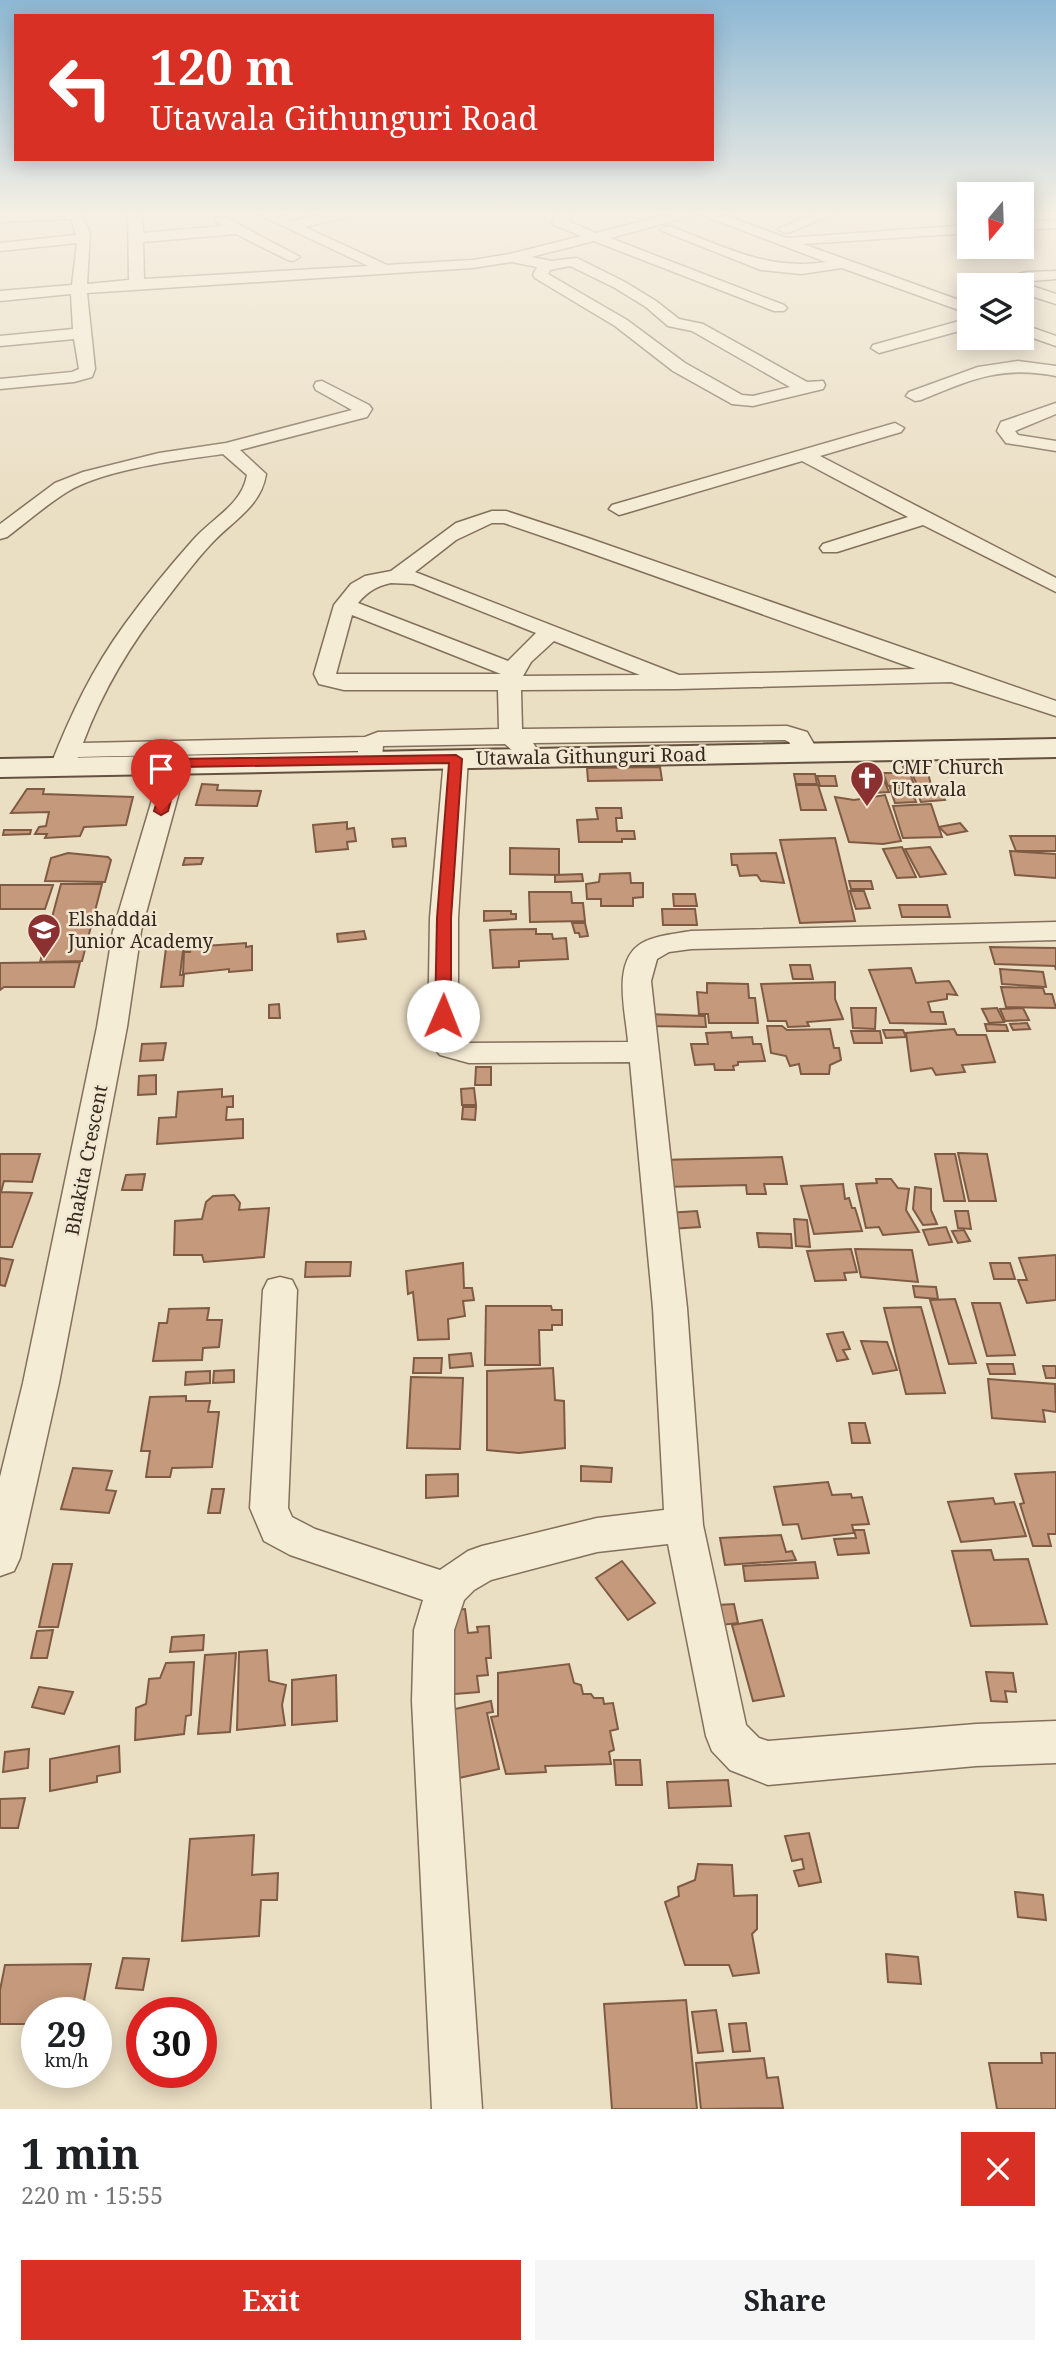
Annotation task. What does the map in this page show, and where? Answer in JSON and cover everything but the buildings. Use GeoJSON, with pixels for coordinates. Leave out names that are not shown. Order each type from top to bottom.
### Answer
{"type":"FeatureCollection","features":[{"type":"Feature","properties":{"kind":"street"},"geometry":{"type":"LineString","coordinates":[[0,384],[83,375],[87,369],[81,311]]}},
{"type":"Feature","properties":{"kind":"street"},"geometry":{"type":"LineString","coordinates":[[601,311],[679,366],[738,400],[753,401],[811,386],[697,327],[674,323],[658,311]]}},
{"type":"Feature","properties":{"kind":"street"},"geometry":{"type":"LineString","coordinates":[[879,348],[957,327]]}},
{"type":"Feature","properties":{"kind":"street"},"geometry":{"type":"LineString","coordinates":[[0,341],[82,333]]}},
{"type":"Feature","properties":{"kind":"street"},"geometry":{"type":"LineString","coordinates":[[1034,333],[1056,341]]}},
{"type":"Feature","properties":{"kind":"street"},"geometry":{"type":"LineString","coordinates":[[915,396],[983,370],[1002,366],[1023,364],[1056,371]]}},
{"type":"Feature","properties":{"kind":"street"},"geometry":{"type":"LineString","coordinates":[[0,532],[62,487],[90,476],[159,458],[227,448],[361,412],[363,409],[323,386]]}},
{"type":"Feature","properties":{"kind":"street"},"geometry":{"type":"LineString","coordinates":[[1056,408],[1007,426],[1006,431],[1012,439],[1056,446]]}},
{"type":"Feature","properties":{"kind":"street"},"geometry":{"type":"LineString","coordinates":[[619,509],[895,428]]}},
{"type":"Feature","properties":{"kind":"street"},"geometry":{"type":"LineString","coordinates":[[227,448],[257,474],[256,487],[240,506],[210,533],[138,620],[95,689],[65,758],[370,752],[378,739],[521,747],[510,677],[523,655],[550,632]]}},
{"type":"Feature","properties":{"kind":"street"},"geometry":{"type":"LineString","coordinates":[[805,455],[1056,586]]}},
{"type":"Feature","properties":{"kind":"street"},"geometry":{"type":"LineString","coordinates":[[950,675],[677,682],[510,677],[344,682],[327,679],[325,674],[349,596],[366,583],[398,575],[462,528],[491,516],[506,517],[745,599],[950,675],[1056,709]]}},
{"type":"Feature","properties":{"kind":"street"},"geometry":{"type":"LineString","coordinates":[[830,548],[924,518]]}},
{"type":"Feature","properties":{"kind":"street"},"geometry":{"type":"LineString","coordinates":[[398,575],[416,578],[518,616],[550,632],[677,682]]}},
{"type":"Feature","properties":{"kind":"street"},"geometry":{"type":"LineString","coordinates":[[345,605],[510,677]]}},
{"type":"Feature","properties":{"kind":"street","name":"Utawala Githunguri Road"},"geometry":{"type":"LineString","coordinates":[[0,768],[65,758],[175,763],[370,752],[456,759],[521,747],[658,746],[807,753],[1056,748]]}},
{"type":"Feature","properties":{"kind":"street"},"geometry":{"type":"LineString","coordinates":[[456,759],[444,918],[443,1041],[450,1048],[469,1053],[644,1052]]}},
{"type":"Feature","properties":{"kind":"street","name":"Bhakita Crescent"},"geometry":{"type":"LineString","coordinates":[[0,1558],[44,1370],[112,1027],[127,931],[175,763]]}},
{"type":"Feature","properties":{"kind":"street"},"geometry":{"type":"LineString","coordinates":[[1056,932],[691,940],[660,945],[648,952],[638,964],[644,1052],[670,1308],[684,1525],[727,1736],[744,1755],[768,1763],[976,1745],[1056,1742]]}},
{"type":"Feature","properties":{"kind":"street"},"geometry":{"type":"LineString","coordinates":[[280,1290],[269,1508],[278,1529],[304,1543],[447,1590]]}},
{"type":"Feature","properties":{"kind":"street"},"geometry":{"type":"LineString","coordinates":[[457,2109],[433,1702],[434,1630],[447,1590],[460,1577],[482,1564],[597,1535],[684,1525]]}},
{"type":"Feature","properties":{"kind":"place","name":"CMF Church Utawala"},"geometry":{"type":"Point","coordinates":[867,808]}},
{"type":"Feature","properties":{"kind":"place","name":"Elshaddai Junior Academy"},"geometry":{"type":"Point","coordinates":[44,960]}},
{"type":"Feature","properties":{"kind":"route"},"geometry":{"type":"LineString","coordinates":[[161,811],[175,763],[456,759],[444,918],[443,1016]]}}]}
